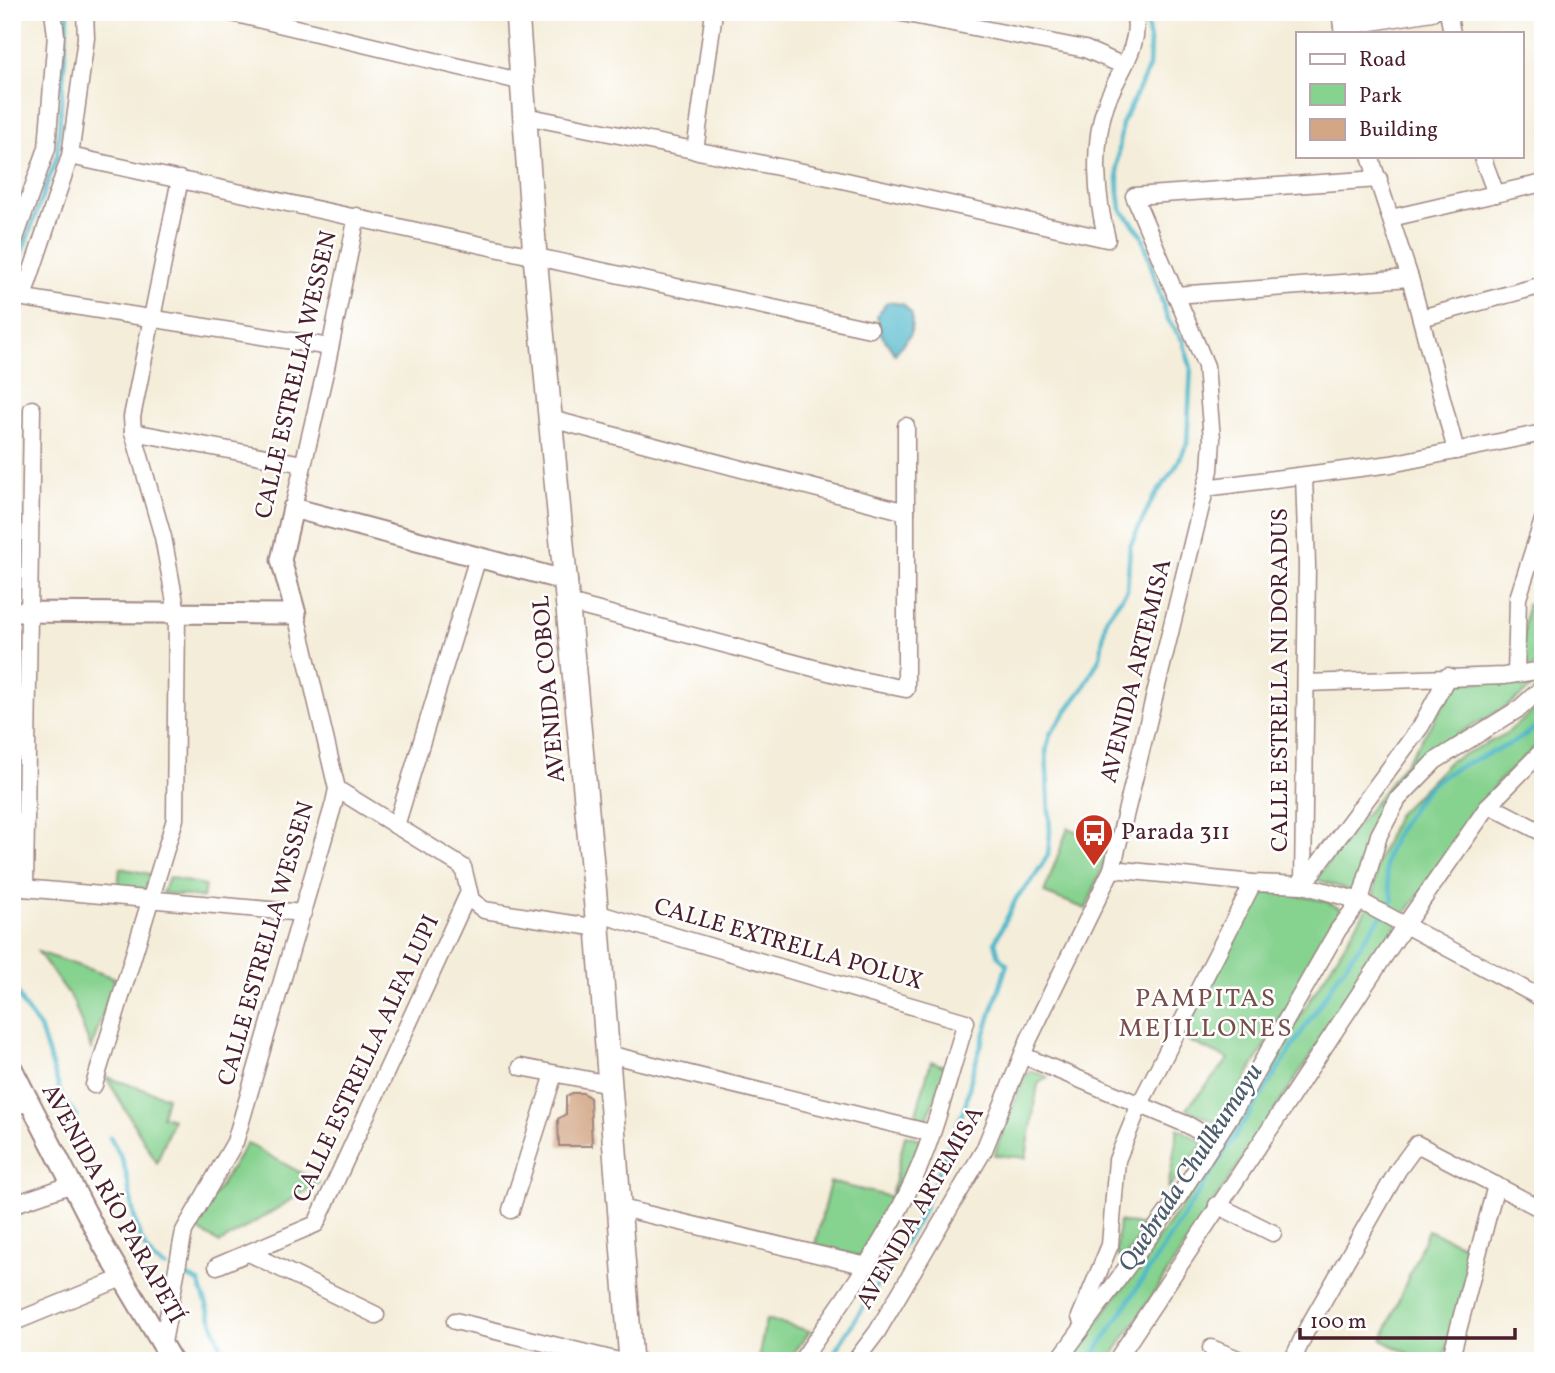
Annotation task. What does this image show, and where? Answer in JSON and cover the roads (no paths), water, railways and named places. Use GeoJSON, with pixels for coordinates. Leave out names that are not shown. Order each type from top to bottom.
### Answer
{"type":"FeatureCollection","features":[{"type":"Feature","properties":{"kind":"main road","name":"AVENIDA COBOL"},"geometry":{"type":"LineString","coordinates":[[517,12],[536,256],[611,1084],[631,1361]]}},
{"type":"Feature","properties":{"kind":"street"},"geometry":{"type":"LineString","coordinates":[[12,247],[47,148],[56,35],[52,12]]}},
{"type":"Feature","properties":{"kind":"street"},"geometry":{"type":"LineString","coordinates":[[86,12],[86,38],[70,156],[18,296],[330,347]]}},
{"type":"Feature","properties":{"kind":"street"},"geometry":{"type":"LineString","coordinates":[[228,12],[523,82]]}},
{"type":"Feature","properties":{"kind":"street"},"geometry":{"type":"LineString","coordinates":[[695,151],[713,12]]}},
{"type":"Feature","properties":{"kind":"street"},"geometry":{"type":"LineString","coordinates":[[897,12],[952,18],[1085,50],[1124,66]]}},
{"type":"Feature","properties":{"kind":"street"},"geometry":{"type":"LineString","coordinates":[[525,116],[1107,239],[1100,213],[1098,151],[1106,105],[1136,42],[1134,12]]}},
{"type":"Feature","properties":{"kind":"street"},"geometry":{"type":"LineString","coordinates":[[1342,24],[1432,12]]}},
{"type":"Feature","properties":{"kind":"street"},"geometry":{"type":"LineString","coordinates":[[1448,12],[1452,32]]}},
{"type":"Feature","properties":{"kind":"street"},"geometry":{"type":"LineString","coordinates":[[70,156],[870,329]]}},
{"type":"Feature","properties":{"kind":"street"},"geometry":{"type":"LineString","coordinates":[[1371,158],[1410,278],[1456,451]]}},
{"type":"Feature","properties":{"kind":"street"},"geometry":{"type":"LineString","coordinates":[[1483,158],[1496,194]]}},
{"type":"Feature","properties":{"kind":"street"},"geometry":{"type":"LineString","coordinates":[[94,1085],[175,819],[177,613],[163,537],[132,417],[180,179]]}},
{"type":"Feature","properties":{"kind":"street","name":"AVENIDA ARTEMISA"},"geometry":{"type":"LineString","coordinates":[[855,1361],[883,1321],[984,1150],[1024,1056],[1112,869],[1210,470],[1212,439],[1206,366],[1135,196],[1378,179]]}},
{"type":"Feature","properties":{"kind":"street"},"geometry":{"type":"LineString","coordinates":[[1391,218],[1543,183]]}},
{"type":"Feature","properties":{"kind":"street","name":"CALLE ESTRELLA WESSEN"},"geometry":{"type":"LineString","coordinates":[[167,1354],[184,1231],[235,1142],[330,822],[337,789],[281,560],[357,216]]}},
{"type":"Feature","properties":{"kind":"street"},"geometry":{"type":"LineString","coordinates":[[1175,295],[1410,278]]}},
{"type":"Feature","properties":{"kind":"street"},"geometry":{"type":"LineString","coordinates":[[1421,318],[1543,285]]}},
{"type":"Feature","properties":{"kind":"street"},"geometry":{"type":"LineString","coordinates":[[32,409],[21,612],[19,888],[303,913]]}},
{"type":"Feature","properties":{"kind":"street"},"geometry":{"type":"LineString","coordinates":[[551,419],[906,512]]}},
{"type":"Feature","properties":{"kind":"street"},"geometry":{"type":"LineString","coordinates":[[293,508],[478,557],[568,592],[851,678],[906,689],[906,426]]}},
{"type":"Feature","properties":{"kind":"street"},"geometry":{"type":"LineString","coordinates":[[134,432],[303,464]]}},
{"type":"Feature","properties":{"kind":"street"},"geometry":{"type":"LineString","coordinates":[[1205,488],[1391,464],[1543,433]]}},
{"type":"Feature","properties":{"kind":"street","name":"CALLE ESTRELLA NI DORADUS"},"geometry":{"type":"LineString","coordinates":[[1303,885],[1306,683],[1304,476]]}},
{"type":"Feature","properties":{"kind":"street"},"geometry":{"type":"LineString","coordinates":[[1516,674],[1518,598],[1543,520]]}},
{"type":"Feature","properties":{"kind":"street"},"geometry":{"type":"LineString","coordinates":[[396,826],[478,557]]}},
{"type":"Feature","properties":{"kind":"street"},"geometry":{"type":"LineString","coordinates":[[21,612],[296,614]]}},
{"type":"Feature","properties":{"kind":"street"},"geometry":{"type":"LineString","coordinates":[[1306,683],[1516,674],[1543,670]]}},
{"type":"Feature","properties":{"kind":"street"},"geometry":{"type":"LineString","coordinates":[[1303,885],[1421,726],[1448,676]]}},
{"type":"Feature","properties":{"kind":"street"},"geometry":{"type":"LineString","coordinates":[[1058,1361],[1177,1199],[1215,1141],[1338,930],[1360,901],[1379,835],[1398,799],[1435,761],[1520,708],[1543,687]]}},
{"type":"Feature","properties":{"kind":"street"},"geometry":{"type":"LineString","coordinates":[[1116,1361],[1405,925],[1489,805],[1543,750]]}},
{"type":"Feature","properties":{"kind":"street"},"geometry":{"type":"LineString","coordinates":[[337,789],[464,867],[470,892]]}},
{"type":"Feature","properties":{"kind":"street"},"geometry":{"type":"LineString","coordinates":[[1489,805],[1543,833]]}},
{"type":"Feature","properties":{"kind":"street"},"geometry":{"type":"LineString","coordinates":[[1112,869],[1303,885],[1360,901],[1543,999]]}},
{"type":"Feature","properties":{"kind":"street","name":"CALLE ESTRELLA NI DORADUS"},"geometry":{"type":"LineString","coordinates":[[1070,1342],[1110,1245],[1117,1160],[1140,1104],[1254,883]]}},
{"type":"Feature","properties":{"kind":"street","name":"CALLE EXTRELLA POLUX"},"geometry":{"type":"LineString","coordinates":[[470,892],[471,900],[484,911],[597,920],[966,1021]]}},
{"type":"Feature","properties":{"kind":"street","name":"CALLE ESTRELLA ALFA LUPI"},"geometry":{"type":"LineString","coordinates":[[217,1266],[316,1224],[470,892]]}},
{"type":"Feature","properties":{"kind":"street","name":"AVENIDA ARTEMISA"},"geometry":{"type":"LineString","coordinates":[[801,1361],[867,1266],[908,1193],[931,1133],[966,1021]]}},
{"type":"Feature","properties":{"kind":"street"},"geometry":{"type":"LineString","coordinates":[[608,1054],[931,1133]]}},
{"type":"Feature","properties":{"kind":"street"},"geometry":{"type":"LineString","coordinates":[[1024,1056],[1140,1104],[1215,1141]]}},
{"type":"Feature","properties":{"kind":"street"},"geometry":{"type":"LineString","coordinates":[[521,1067],[611,1084]]}},
{"type":"Feature","properties":{"kind":"street","name":"AVENIDA RÍO PARAPETÍ"},"geometry":{"type":"LineString","coordinates":[[12,1068],[20,1105],[73,1184],[122,1278],[167,1354]]}},
{"type":"Feature","properties":{"kind":"street"},"geometry":{"type":"LineString","coordinates":[[511,1210],[554,1074]]}},
{"type":"Feature","properties":{"kind":"street"},"geometry":{"type":"LineString","coordinates":[[1292,1361],[1307,1329],[1398,1170],[1417,1144],[1543,1210]]}},
{"type":"Feature","properties":{"kind":"street"},"geometry":{"type":"LineString","coordinates":[[12,1205],[73,1184]]}},
{"type":"Feature","properties":{"kind":"street"},"geometry":{"type":"LineString","coordinates":[[1450,1361],[1496,1185]]}},
{"type":"Feature","properties":{"kind":"street"},"geometry":{"type":"LineString","coordinates":[[1217,1205],[1273,1233]]}},
{"type":"Feature","properties":{"kind":"street"},"geometry":{"type":"LineString","coordinates":[[621,1208],[867,1266]]}},
{"type":"Feature","properties":{"kind":"street"},"geometry":{"type":"LineString","coordinates":[[249,1253],[376,1315]]}},
{"type":"Feature","properties":{"kind":"street"},"geometry":{"type":"LineString","coordinates":[[12,1323],[122,1278]]}},
{"type":"Feature","properties":{"kind":"street"},"geometry":{"type":"LineString","coordinates":[[455,1321],[619,1361]]}},
{"type":"Feature","properties":{"kind":"street"},"geometry":{"type":"LineString","coordinates":[[1211,1348],[1243,1361]]}},
{"type":"Feature","properties":{"kind":"water"},"geometry":{"type":"Polygon","coordinates":[[[887,302],[903,304],[912,314],[911,334],[895,354],[881,334],[877,316],[887,302]]]}},
{"type":"Feature","properties":{"kind":"waterway"},"geometry":{"type":"LineString","coordinates":[[17,266],[57,156],[68,12]]}},
{"type":"Feature","properties":{"kind":"waterway"},"geometry":{"type":"LineString","coordinates":[[829,1361],[921,1215],[966,1103],[972,1074],[1007,964],[999,957],[995,942],[1017,897],[1033,879],[1048,855],[1050,832],[1046,751],[1050,734],[1083,689],[1100,657],[1106,619],[1127,590],[1130,546],[1152,500],[1175,468],[1187,444],[1191,368],[1183,341],[1167,318],[1142,235],[1121,209],[1119,193],[1117,166],[1122,124],[1149,67],[1150,41],[1145,12]]}},
{"type":"Feature","properties":{"kind":"waterway","name":"Quebrada Chullkumayu"},"geometry":{"type":"LineString","coordinates":[[1386,909],[1393,899],[1386,869],[1388,853],[1402,824],[1425,790],[1462,765],[1518,740],[1543,720]]}},
{"type":"Feature","properties":{"kind":"waterway","name":"Quebrada Chullkumayu"},"geometry":{"type":"LineString","coordinates":[[1090,1361],[1340,973],[1381,916]]}},
{"type":"Feature","properties":{"kind":"waterway"},"geometry":{"type":"LineString","coordinates":[[12,982],[24,1007],[40,1028],[63,1100],[77,1116]]}},
{"type":"Feature","properties":{"kind":"waterway"},"geometry":{"type":"LineString","coordinates":[[110,1137],[123,1162],[140,1235],[146,1248],[166,1267]]}},
{"type":"Feature","properties":{"kind":"waterway"},"geometry":{"type":"LineString","coordinates":[[188,1277],[199,1282],[223,1353],[233,1361]]}},
{"type":"Feature","properties":{"kind":"place","name":"Parada 311"},"geometry":{"type":"Point","coordinates":[1094,867]}},
{"type":"Feature","properties":{"kind":"district","name":"PAMPITAS MEJILLONES"},"geometry":{"type":"Point","coordinates":[1206,1014]}}]}
